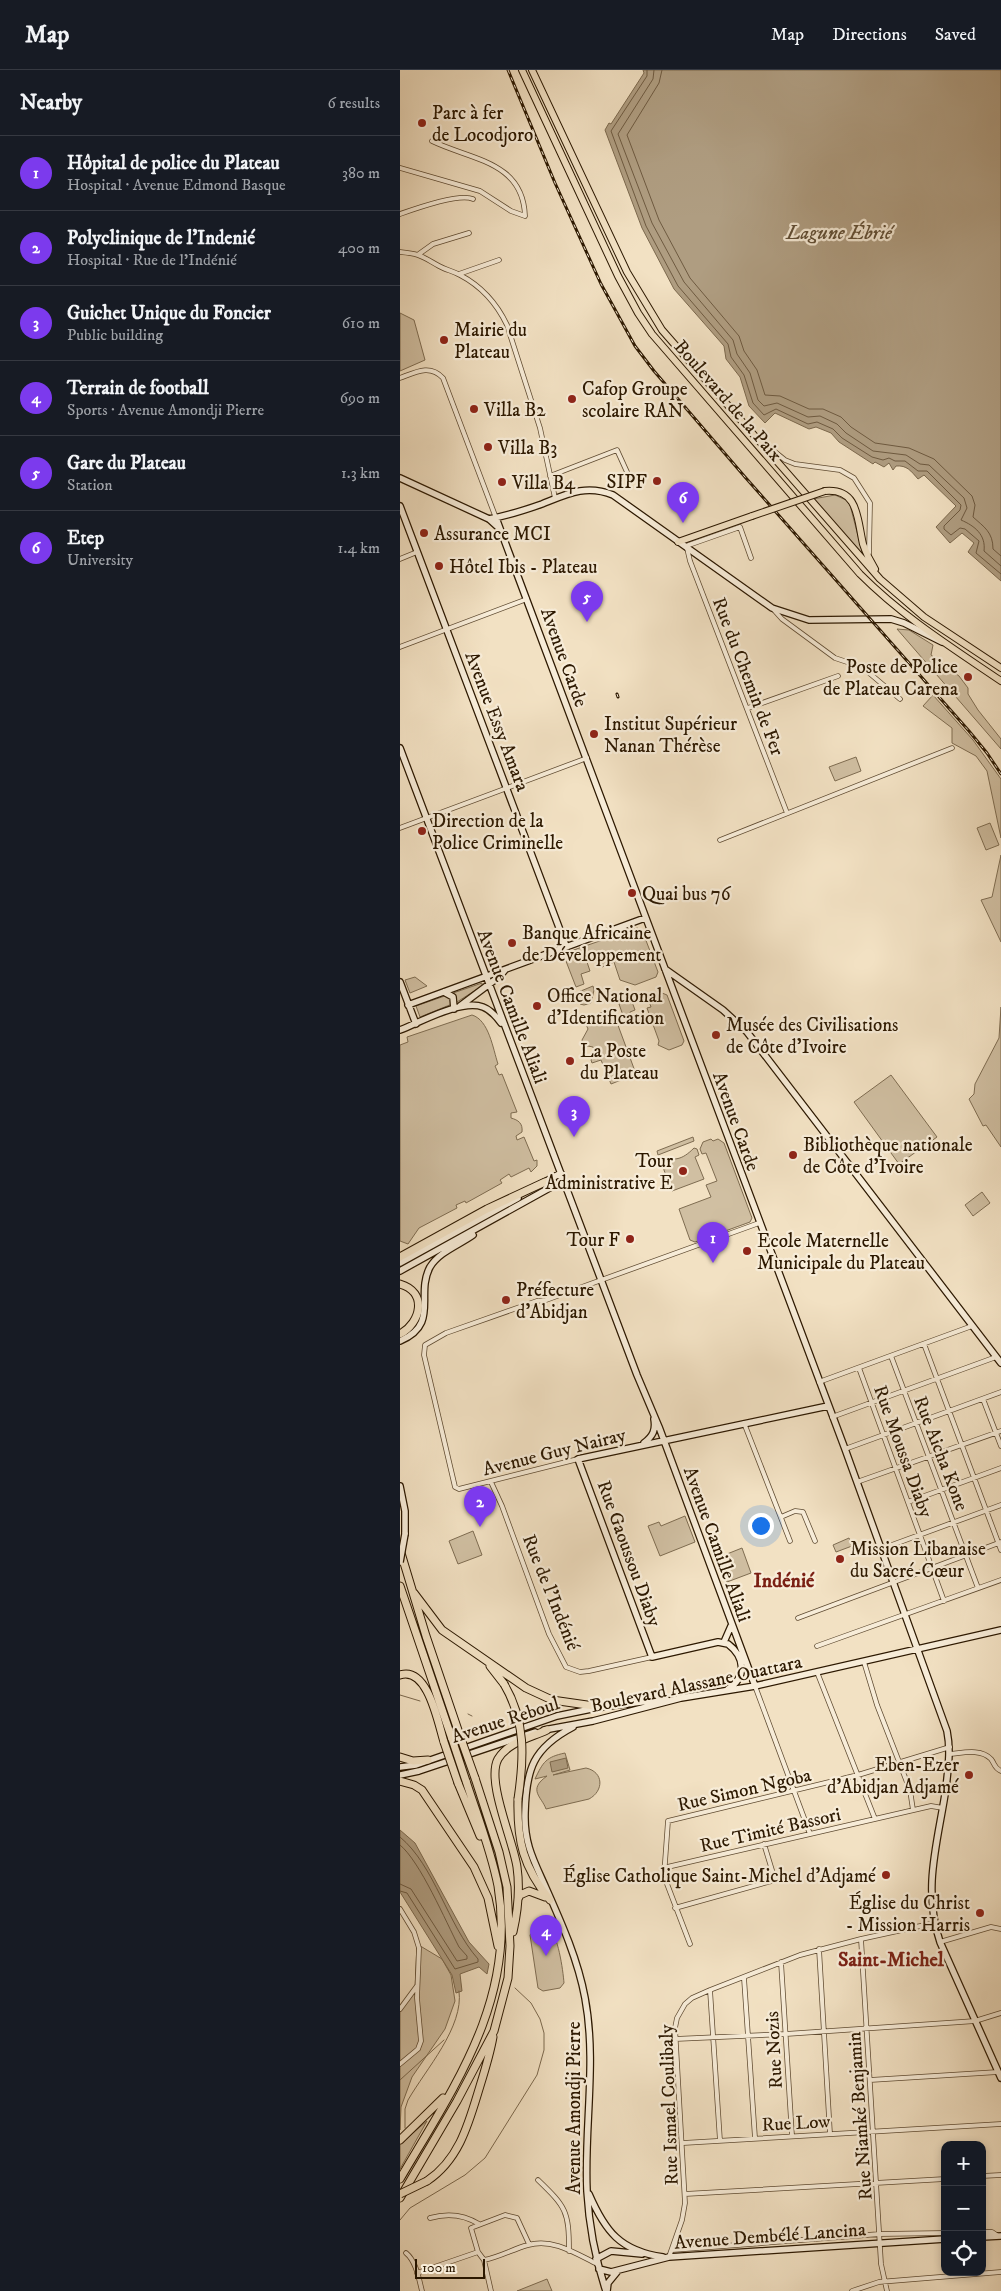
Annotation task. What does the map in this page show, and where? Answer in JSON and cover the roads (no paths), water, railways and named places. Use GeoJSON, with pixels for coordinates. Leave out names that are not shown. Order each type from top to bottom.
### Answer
{"type":"FeatureCollection","features":[{"type":"Feature","properties":{"kind":"highway"},"geometry":{"type":"LineString","coordinates":[[400,1257],[487,1209],[545,1182]]}},
{"type":"Feature","properties":{"kind":"highway"},"geometry":{"type":"LineString","coordinates":[[400,1284],[412,1291],[418,1307],[417,1318],[412,1326],[400,1334]]}},
{"type":"Feature","properties":{"kind":"highway"},"geometry":{"type":"LineString","coordinates":[[400,1550],[504,1871],[509,1904],[510,1946],[508,1978],[494,2030],[491,2049],[463,2138],[448,2163],[427,2181],[400,2196]]}},
{"type":"Feature","properties":{"kind":"highway"},"geometry":{"type":"LineString","coordinates":[[400,1586],[452,1739],[462,1782]]}},
{"type":"Feature","properties":{"kind":"highway"},"geometry":{"type":"LineString","coordinates":[[414,1593],[442,1630],[538,1695],[565,1703],[601,1707]]}},
{"type":"Feature","properties":{"kind":"highway"},"geometry":{"type":"LineString","coordinates":[[477,1654],[504,1684],[517,1709],[523,1740],[518,1799],[518,1823],[523,1852],[534,1878],[550,1900]]}},
{"type":"Feature","properties":{"kind":"highway"},"geometry":{"type":"LineString","coordinates":[[400,1675],[412,1675],[425,1685],[444,1742],[462,1782],[490,1856],[500,1905],[500,1958],[494,1995],[484,2026],[400,2179]]}},
{"type":"Feature","properties":{"kind":"highway"},"geometry":{"type":"LineString","coordinates":[[510,1946],[518,1899],[517,1865],[494,1784],[495,1768],[498,1759],[512,1745],[547,1730]]}},
{"type":"Feature","properties":{"kind":"highway"},"geometry":{"type":"LineString","coordinates":[[400,1757],[413,1761],[428,1760]]}},
{"type":"Feature","properties":{"kind":"highway"},"geometry":{"type":"LineString","coordinates":[[400,1781],[414,1784],[427,1795],[474,1867],[488,1898],[500,1958]]}},
{"type":"Feature","properties":{"kind":"highway"},"geometry":{"type":"LineString","coordinates":[[518,1899],[520,1895],[529,1891],[550,1900]]}},
{"type":"Feature","properties":{"kind":"highway"},"geometry":{"type":"LineString","coordinates":[[400,2196],[466,2085],[494,2030]]}},
{"type":"Feature","properties":{"kind":"highway"},"geometry":{"type":"LineString","coordinates":[[400,2140],[451,2089]]}},
{"type":"Feature","properties":{"kind":"main road","name":"Boulevard de la Paix"},"geometry":{"type":"LineString","coordinates":[[522,70],[618,276],[652,334],[860,574],[903,614],[1001,681]]}},
{"type":"Feature","properties":{"kind":"main road","name":"Boulevard de la Paix"},"geometry":{"type":"LineString","coordinates":[[532,70],[603,222],[648,310],[685,358],[880,579],[924,617],[1001,668]]}},
{"type":"Feature","properties":{"kind":"main road"},"geometry":{"type":"LineString","coordinates":[[400,478],[489,519],[501,529]]}},
{"type":"Feature","properties":{"kind":"main road"},"geometry":{"type":"LineString","coordinates":[[489,519],[581,490],[602,491],[613,495],[772,608],[809,620],[891,619],[904,623],[944,643]]}},
{"type":"Feature","properties":{"kind":"main road"},"geometry":{"type":"LineString","coordinates":[[678,542],[825,490],[836,491],[851,500],[856,510],[863,545],[880,579]]}},
{"type":"Feature","properties":{"kind":"main road","name":"Avenue Essy Amara"},"geometry":{"type":"LineString","coordinates":[[400,506],[508,788],[566,946]]}},
{"type":"Feature","properties":{"kind":"main road","name":"Avenue Carde"},"geometry":{"type":"LineString","coordinates":[[496,518],[587,758],[663,968],[845,1449],[947,1731],[950,1754],[931,1884],[934,1923],[940,1942],[1000,2075]]}},
{"type":"Feature","properties":{"kind":"main road","name":"Avenue Camille Aliali"},"geometry":{"type":"LineString","coordinates":[[400,748],[488,984],[664,1440],[754,1686]]}},
{"type":"Feature","properties":{"kind":"main road"},"geometry":{"type":"LineString","coordinates":[[408,1005],[646,918]]}},
{"type":"Feature","properties":{"kind":"main road"},"geometry":{"type":"LineString","coordinates":[[456,1008],[500,976],[506,968]]}},
{"type":"Feature","properties":{"kind":"main road"},"geometry":{"type":"LineString","coordinates":[[663,968],[723,1010],[748,1032],[1001,1363]]}},
{"type":"Feature","properties":{"kind":"main road"},"geometry":{"type":"LineString","coordinates":[[400,982],[416,1024]]}},
{"type":"Feature","properties":{"kind":"main road"},"geometry":{"type":"LineString","coordinates":[[444,992],[453,997],[456,1008]]}},
{"type":"Feature","properties":{"kind":"main road"},"geometry":{"type":"LineString","coordinates":[[400,1030],[456,1008],[472,1005],[487,1008],[496,1016],[506,1030]]}},
{"type":"Feature","properties":{"kind":"main road"},"geometry":{"type":"LineString","coordinates":[[400,1263],[561,1173]]}},
{"type":"Feature","properties":{"kind":"main road"},"geometry":{"type":"LineString","coordinates":[[400,1271],[564,1181]]}},
{"type":"Feature","properties":{"kind":"main road"},"geometry":{"type":"LineString","coordinates":[[400,1341],[414,1333],[420,1326],[425,1310],[426,1279],[432,1265],[437,1259],[494,1219]]}},
{"type":"Feature","properties":{"kind":"main road","name":"Avenue Guy Nairay"},"geometry":{"type":"LineString","coordinates":[[578,1459],[828,1406]]}},
{"type":"Feature","properties":{"kind":"main road","name":"Avenue Camille Aliali"},"geometry":{"type":"LineString","coordinates":[[643,1444],[652,1437],[654,1431],[653,1414]]}},
{"type":"Feature","properties":{"kind":"main road","name":"Rue Gaoussou Diaby"},"geometry":{"type":"LineString","coordinates":[[578,1459],[652,1657]]}},
{"type":"Feature","properties":{"kind":"main road"},"geometry":{"type":"LineString","coordinates":[[400,1486],[405,1511],[400,1562]]}},
{"type":"Feature","properties":{"kind":"main road"},"geometry":{"type":"LineString","coordinates":[[724,1691],[740,1678],[741,1665],[731,1646],[724,1642],[732,1625]]}},
{"type":"Feature","properties":{"kind":"main road","name":"Boulevard Alassane Ouattara"},"geometry":{"type":"LineString","coordinates":[[400,1775],[419,1771],[516,1737],[681,1698],[754,1686],[1001,1630]]}},
{"type":"Feature","properties":{"kind":"main road","name":"Rue de l'Indénié"},"geometry":{"type":"LineString","coordinates":[[652,1657],[724,1642]]}},
{"type":"Feature","properties":{"kind":"main road","name":"Avenue Reboul"},"geometry":{"type":"LineString","coordinates":[[400,1767],[428,1760],[557,1716],[601,1707],[681,1698]]}},
{"type":"Feature","properties":{"kind":"main road","name":"Avenue Amondji Pierre"},"geometry":{"type":"LineString","coordinates":[[579,1723],[555,1736],[545,1744],[533,1764],[528,1781],[525,1804],[525,1836],[534,1866],[576,1961],[589,2020],[590,2092],[587,2190],[593,2246],[597,2264],[607,2291]]}},
{"type":"Feature","properties":{"kind":"main road"},"geometry":{"type":"LineString","coordinates":[[587,2190],[602,2222],[608,2230],[625,2243],[647,2254]]}},
{"type":"Feature","properties":{"kind":"main road"},"geometry":{"type":"LineString","coordinates":[[986,2237],[1000,2236]]}},
{"type":"Feature","properties":{"kind":"main road","name":"Avenue Dembélé Lancina"},"geometry":{"type":"LineString","coordinates":[[669,2257],[611,2250],[597,2264],[611,2272],[669,2257],[941,2239]]}},
{"type":"Feature","properties":{"kind":"main road"},"geometry":{"type":"LineString","coordinates":[[607,2291],[611,2278],[621,2269]]}},
{"type":"Feature","properties":{"kind":"street"},"geometry":{"type":"LineString","coordinates":[[400,168],[480,191],[511,211],[525,216],[524,203],[518,188],[500,168],[432,141]]}},
{"type":"Feature","properties":{"kind":"street"},"geometry":{"type":"LineString","coordinates":[[400,214],[458,198],[468,197],[473,200]]}},
{"type":"Feature","properties":{"kind":"street"},"geometry":{"type":"LineString","coordinates":[[419,254],[432,244],[468,234]]}},
{"type":"Feature","properties":{"kind":"street"},"geometry":{"type":"LineString","coordinates":[[400,252],[419,254],[439,266],[459,274],[475,285],[493,302],[507,325],[540,428],[555,498]]}},
{"type":"Feature","properties":{"kind":"street"},"geometry":{"type":"LineString","coordinates":[[459,274],[499,260]]}},
{"type":"Feature","properties":{"kind":"street"},"geometry":{"type":"LineString","coordinates":[[400,378],[427,369],[434,370],[443,378],[496,518]]}},
{"type":"Feature","properties":{"kind":"street"},"geometry":{"type":"LineString","coordinates":[[757,439],[790,462],[840,470],[854,478],[870,502],[868,558]]}},
{"type":"Feature","properties":{"kind":"street"},"geometry":{"type":"LineString","coordinates":[[550,476],[618,450],[627,472]]}},
{"type":"Feature","properties":{"kind":"street"},"geometry":{"type":"LineString","coordinates":[[686,547],[740,527],[751,558]]}},
{"type":"Feature","properties":{"kind":"street","name":"Rue du Chemin de Fer"},"geometry":{"type":"LineString","coordinates":[[686,547],[787,813]]}},
{"type":"Feature","properties":{"kind":"street"},"geometry":{"type":"LineString","coordinates":[[400,559],[417,552]]}},
{"type":"Feature","properties":{"kind":"street"},"geometry":{"type":"LineString","coordinates":[[400,647],[527,599]]}},
{"type":"Feature","properties":{"kind":"street"},"geometry":{"type":"LineString","coordinates":[[772,608],[782,619],[835,658],[862,667],[900,699]]}},
{"type":"Feature","properties":{"kind":"street"},"geometry":{"type":"LineString","coordinates":[[748,708],[838,676]]}},
{"type":"Feature","properties":{"kind":"street"},"geometry":{"type":"LineString","coordinates":[[720,840],[952,748]]}},
{"type":"Feature","properties":{"kind":"street"},"geometry":{"type":"LineString","coordinates":[[400,828],[587,758]]}},
{"type":"Feature","properties":{"kind":"street"},"geometry":{"type":"LineString","coordinates":[[601,1280],[759,1223]]}},
{"type":"Feature","properties":{"kind":"street","name":"Avenue Guy Nairay"},"geometry":{"type":"LineString","coordinates":[[578,1459],[491,1482],[458,1489],[455,1487],[424,1355],[425,1345],[446,1333],[601,1280]]}},
{"type":"Feature","properties":{"kind":"street"},"geometry":{"type":"LineString","coordinates":[[819,1382],[972,1326]]}},
{"type":"Feature","properties":{"kind":"street"},"geometry":{"type":"LineString","coordinates":[[924,1344],[963,1444],[1001,1550]]}},
{"type":"Feature","properties":{"kind":"street","name":"Rue Aicha Kone"},"geometry":{"type":"LineString","coordinates":[[891,1356],[978,1588]]}},
{"type":"Feature","properties":{"kind":"street"},"geometry":{"type":"LineString","coordinates":[[832,1417],[996,1357]]}},
{"type":"Feature","properties":{"kind":"street","name":"Rue Moussa Diaby"},"geometry":{"type":"LineString","coordinates":[[859,1368],[944,1601]]}},
{"type":"Feature","properties":{"kind":"street"},"geometry":{"type":"LineString","coordinates":[[845,1449],[1001,1392]]}},
{"type":"Feature","properties":{"kind":"street"},"geometry":{"type":"LineString","coordinates":[[983,1398],[1001,1446]]}},
{"type":"Feature","properties":{"kind":"street"},"geometry":{"type":"LineString","coordinates":[[744,1423],[790,1541]]}},
{"type":"Feature","properties":{"kind":"street"},"geometry":{"type":"LineString","coordinates":[[857,1482],[1001,1431]]}},
{"type":"Feature","properties":{"kind":"street"},"geometry":{"type":"LineString","coordinates":[[908,1502],[1001,1468]]}},
{"type":"Feature","properties":{"kind":"street","name":"Rue de l'Indénié"},"geometry":{"type":"LineString","coordinates":[[491,1482],[502,1506],[549,1634],[566,1667],[580,1672],[589,1671],[652,1657]]}},
{"type":"Feature","properties":{"kind":"street"},"geometry":{"type":"LineString","coordinates":[[881,1549],[1001,1505]]}},
{"type":"Feature","properties":{"kind":"street"},"geometry":{"type":"LineString","coordinates":[[780,1517],[795,1511],[803,1512],[815,1541]]}},
{"type":"Feature","properties":{"kind":"street"},"geometry":{"type":"LineString","coordinates":[[798,1618],[1000,1543]]}},
{"type":"Feature","properties":{"kind":"street"},"geometry":{"type":"LineString","coordinates":[[817,1646],[1001,1580]]}},
{"type":"Feature","properties":{"kind":"street"},"geometry":{"type":"LineString","coordinates":[[864,1662],[877,1705],[910,1790],[913,1810]]}},
{"type":"Feature","properties":{"kind":"street"},"geometry":{"type":"LineString","coordinates":[[818,1672],[875,1819]]}},
{"type":"Feature","properties":{"kind":"street"},"geometry":{"type":"LineString","coordinates":[[754,1686],[810,1834]]}},
{"type":"Feature","properties":{"kind":"street","name":"Rue Simon Ngoba"},"geometry":{"type":"LineString","coordinates":[[690,1944],[667,1887],[663,1868],[668,1821],[900,1764],[950,1747]]}},
{"type":"Feature","properties":{"kind":"street"},"geometry":{"type":"LineString","coordinates":[[950,1754],[978,1752],[985,1754],[990,1758],[995,1768],[1001,1771]]}},
{"type":"Feature","properties":{"kind":"street","name":"Rue Timité Bassori"},"geometry":{"type":"LineString","coordinates":[[663,1868],[931,1806],[943,1808]]}},
{"type":"Feature","properties":{"kind":"street"},"geometry":{"type":"LineString","coordinates":[[676,1908],[775,1880],[764,1844]]}},
{"type":"Feature","properties":{"kind":"street"},"geometry":{"type":"LineString","coordinates":[[400,1909],[418,1939],[420,1954],[417,1986],[421,2041],[418,2049],[400,2064]]}},
{"type":"Feature","properties":{"kind":"street","name":"Rue Ismael Coulibaly"},"geometry":{"type":"LineString","coordinates":[[669,2257],[684,2212],[685,2194],[675,2028],[680,2011],[692,1998],[781,1962],[861,1939],[934,1923]]}},
{"type":"Feature","properties":{"kind":"street"},"geometry":{"type":"LineString","coordinates":[[940,1942],[990,1927],[1001,1929]]}},
{"type":"Feature","properties":{"kind":"street","name":"Rue Niamké Benjamin"},"geometry":{"type":"LineString","coordinates":[[861,1939],[878,2183],[880,2242],[884,2282],[887,2291]]}},
{"type":"Feature","properties":{"kind":"street"},"geometry":{"type":"LineString","coordinates":[[819,1950],[830,2134]]}},
{"type":"Feature","properties":{"kind":"street","name":"Rue Nozis"},"geometry":{"type":"LineString","coordinates":[[781,1962],[792,2136]]}},
{"type":"Feature","properties":{"kind":"street"},"geometry":{"type":"LineString","coordinates":[[744,1978],[755,2138]]}},
{"type":"Feature","properties":{"kind":"street"},"geometry":{"type":"LineString","coordinates":[[400,2009],[417,1986]]}},
{"type":"Feature","properties":{"kind":"street"},"geometry":{"type":"LineString","coordinates":[[710,1990],[720,2141]]}},
{"type":"Feature","properties":{"kind":"street"},"geometry":{"type":"LineString","coordinates":[[676,2039],[824,2032],[975,2021],[1001,2013]]}},
{"type":"Feature","properties":{"kind":"street"},"geometry":{"type":"LineString","coordinates":[[870,2080],[1000,2075]]}},
{"type":"Feature","properties":{"kind":"street","name":"Rue Low"},"geometry":{"type":"LineString","coordinates":[[683,2143],[1001,2124]]}},
{"type":"Feature","properties":{"kind":"street"},"geometry":{"type":"LineString","coordinates":[[986,2176],[1001,2175]]}},
{"type":"Feature","properties":{"kind":"street"},"geometry":{"type":"LineString","coordinates":[[685,2194],[941,2179]]}},
{"type":"Feature","properties":{"kind":"street"},"geometry":{"type":"LineString","coordinates":[[538,2180],[564,2207],[568,2220],[570,2251]]}},
{"type":"Feature","properties":{"kind":"street"},"geometry":{"type":"LineString","coordinates":[[430,2218],[450,2214],[471,2219],[479,2224]]}},
{"type":"Feature","properties":{"kind":"street"},"geometry":{"type":"LineString","coordinates":[[492,2291],[484,2260],[478,2252],[472,2228],[505,2215],[511,2215],[521,2223],[529,2244]]}},
{"type":"Feature","properties":{"kind":"street"},"geometry":{"type":"LineString","coordinates":[[986,2232],[992,2232],[1000,2236]]}},
{"type":"Feature","properties":{"kind":"street"},"geometry":{"type":"LineString","coordinates":[[672,2250],[880,2234],[941,2233]]}},
{"type":"Feature","properties":{"kind":"street"},"geometry":{"type":"LineString","coordinates":[[484,2260],[529,2244],[552,2243],[597,2264]]}},
{"type":"Feature","properties":{"kind":"street"},"geometry":{"type":"LineString","coordinates":[[417,2273],[478,2252]]}},
{"type":"Feature","properties":{"kind":"street"},"geometry":{"type":"LineString","coordinates":[[406,2254],[409,2256],[417,2273],[422,2291]]}},
{"type":"Feature","properties":{"kind":"street"},"geometry":{"type":"LineString","coordinates":[[852,2291],[874,2283],[1001,2272]]}},
{"type":"Feature","properties":{"kind":"water","name":"Lagune Ébrié"},"geometry":{"type":"Polygon","coordinates":[[[643,70],[1001,70],[1001,581],[968,552],[974,543],[962,533],[950,543],[936,527],[956,506],[924,475],[918,479],[903,466],[896,466],[893,470],[889,463],[884,467],[875,462],[873,464],[839,442],[831,433],[816,427],[809,429],[775,413],[765,423],[749,406],[740,377],[726,359],[724,346],[674,289],[642,228],[605,130],[609,123],[611,124],[644,73],[643,70]]]}},
{"type":"Feature","properties":{"kind":"water"},"geometry":{"type":"Polygon","coordinates":[[[566,1758],[568,1768],[552,1772],[550,1762],[566,1758]]]}},
{"type":"Feature","properties":{"kind":"water"},"geometry":{"type":"Polygon","coordinates":[[[400,1830],[415,1843],[469,1942],[489,1964],[487,1974],[479,1967],[460,1974],[462,1991],[456,1993],[452,1975],[400,1892],[400,1830]]]}},
{"type":"Feature","properties":{"kind":"waterway"},"geometry":{"type":"LineString","coordinates":[[400,1695],[420,1701]]}},
{"type":"Feature","properties":{"kind":"waterway"},"geometry":{"type":"LineString","coordinates":[[468,1714],[472,1716]]}},
{"type":"Feature","properties":{"kind":"waterway"},"geometry":{"type":"LineString","coordinates":[[400,2220],[410,2208],[465,2175],[485,2158],[537,2075],[544,2050],[544,2033],[540,2019],[531,2003],[515,1988]]}},
{"type":"Feature","properties":{"kind":"waterway"},"geometry":{"type":"LineString","coordinates":[[405,2128],[405,2109],[408,2100],[450,2033],[456,2019],[459,1991]]}},
{"type":"Feature","properties":{"kind":"waterway"},"geometry":{"type":"LineString","coordinates":[[400,2080],[444,2040]]}},
{"type":"Feature","properties":{"kind":"railway"},"geometry":{"type":"LineString","coordinates":[[508,70],[555,183],[601,284],[635,346],[654,371],[745,477],[969,731],[1001,774]]}},
{"type":"Feature","properties":{"kind":"place","name":"Parc à fer de Locodjoro"},"geometry":{"type":"Point","coordinates":[422,123]}},
{"type":"Feature","properties":{"kind":"place","name":"Mairie du Plateau"},"geometry":{"type":"Point","coordinates":[444,340]}},
{"type":"Feature","properties":{"kind":"place","name":"Cafop Groupe scolaire RAN"},"geometry":{"type":"Point","coordinates":[572,399]}},
{"type":"Feature","properties":{"kind":"place","name":"Villa B2"},"geometry":{"type":"Point","coordinates":[474,409]}},
{"type":"Feature","properties":{"kind":"place","name":"Villa B3"},"geometry":{"type":"Point","coordinates":[488,447]}},
{"type":"Feature","properties":{"kind":"place","name":"SIPF"},"geometry":{"type":"Point","coordinates":[657,481]}},
{"type":"Feature","properties":{"kind":"place","name":"Villa B4"},"geometry":{"type":"Point","coordinates":[502,482]}},
{"type":"Feature","properties":{"kind":"place","name":"Etep"},"geometry":{"type":"Point","coordinates":[683,523]}},
{"type":"Feature","properties":{"kind":"place","name":"Assurance MCI"},"geometry":{"type":"Point","coordinates":[424,533]}},
{"type":"Feature","properties":{"kind":"place","name":"Hôtel Ibis - Plateau"},"geometry":{"type":"Point","coordinates":[439,566]}},
{"type":"Feature","properties":{"kind":"place","name":"Gare du Plateau"},"geometry":{"type":"Point","coordinates":[587,622]}},
{"type":"Feature","properties":{"kind":"place","name":"Poste de Police de Plateau Carena"},"geometry":{"type":"Point","coordinates":[968,677]}},
{"type":"Feature","properties":{"kind":"place","name":"Institut Supérieur Nanan Thérèse"},"geometry":{"type":"Point","coordinates":[594,734]}},
{"type":"Feature","properties":{"kind":"place","name":"Direction de la Police Criminelle"},"geometry":{"type":"Point","coordinates":[422,831]}},
{"type":"Feature","properties":{"kind":"place","name":"Quai bus 76"},"geometry":{"type":"Point","coordinates":[632,893]}},
{"type":"Feature","properties":{"kind":"place","name":"Banque Africaine de Développement"},"geometry":{"type":"Point","coordinates":[512,943]}},
{"type":"Feature","properties":{"kind":"place","name":"Office National d'Identification"},"geometry":{"type":"Point","coordinates":[537,1006]}},
{"type":"Feature","properties":{"kind":"place","name":"Musée des Civilisations de Côte d’Ivoire"},"geometry":{"type":"Point","coordinates":[716,1035]}},
{"type":"Feature","properties":{"kind":"place","name":"La Poste du Plateau"},"geometry":{"type":"Point","coordinates":[570,1061]}},
{"type":"Feature","properties":{"kind":"place","name":"Guichet Unique du Foncier"},"geometry":{"type":"Point","coordinates":[574,1137]}},
{"type":"Feature","properties":{"kind":"place","name":"Bibliothèque nationale de Côte d'Ivoire"},"geometry":{"type":"Point","coordinates":[793,1155]}},
{"type":"Feature","properties":{"kind":"place","name":"Tour Administrative E"},"geometry":{"type":"Point","coordinates":[683,1171]}},
{"type":"Feature","properties":{"kind":"place","name":"Tour F"},"geometry":{"type":"Point","coordinates":[630,1239]}},
{"type":"Feature","properties":{"kind":"place","name":"Ecole Maternelle Municipale du Plateau"},"geometry":{"type":"Point","coordinates":[747,1251]}},
{"type":"Feature","properties":{"kind":"place","name":"Hôpital de police du Plateau"},"geometry":{"type":"Point","coordinates":[713,1263]}},
{"type":"Feature","properties":{"kind":"place","name":"Préfecture d'Abidjan"},"geometry":{"type":"Point","coordinates":[506,1300]}},
{"type":"Feature","properties":{"kind":"place","name":"Polyclinique de l'Indenié"},"geometry":{"type":"Point","coordinates":[480,1527]}},
{"type":"Feature","properties":{"kind":"place","name":"Mission Libanaise du Sacré-Cœur"},"geometry":{"type":"Point","coordinates":[840,1559]}},
{"type":"Feature","properties":{"kind":"place","name":"Eben-Ezer d'Abidjan Adjamé"},"geometry":{"type":"Point","coordinates":[969,1775]}},
{"type":"Feature","properties":{"kind":"place","name":"Église Catholique Saint-Michel d'Adjamé"},"geometry":{"type":"Point","coordinates":[886,1875]}},
{"type":"Feature","properties":{"kind":"place","name":"Église du Christ - Mission Harris"},"geometry":{"type":"Point","coordinates":[980,1913]}},
{"type":"Feature","properties":{"kind":"place","name":"Terrain de football"},"geometry":{"type":"Point","coordinates":[546,1956]}},
{"type":"Feature","properties":{"kind":"district","name":"Indénié"},"geometry":{"type":"Point","coordinates":[784,1580]}},
{"type":"Feature","properties":{"kind":"district","name":"Saint-Michel"},"geometry":{"type":"Point","coordinates":[891,1959]}}]}
